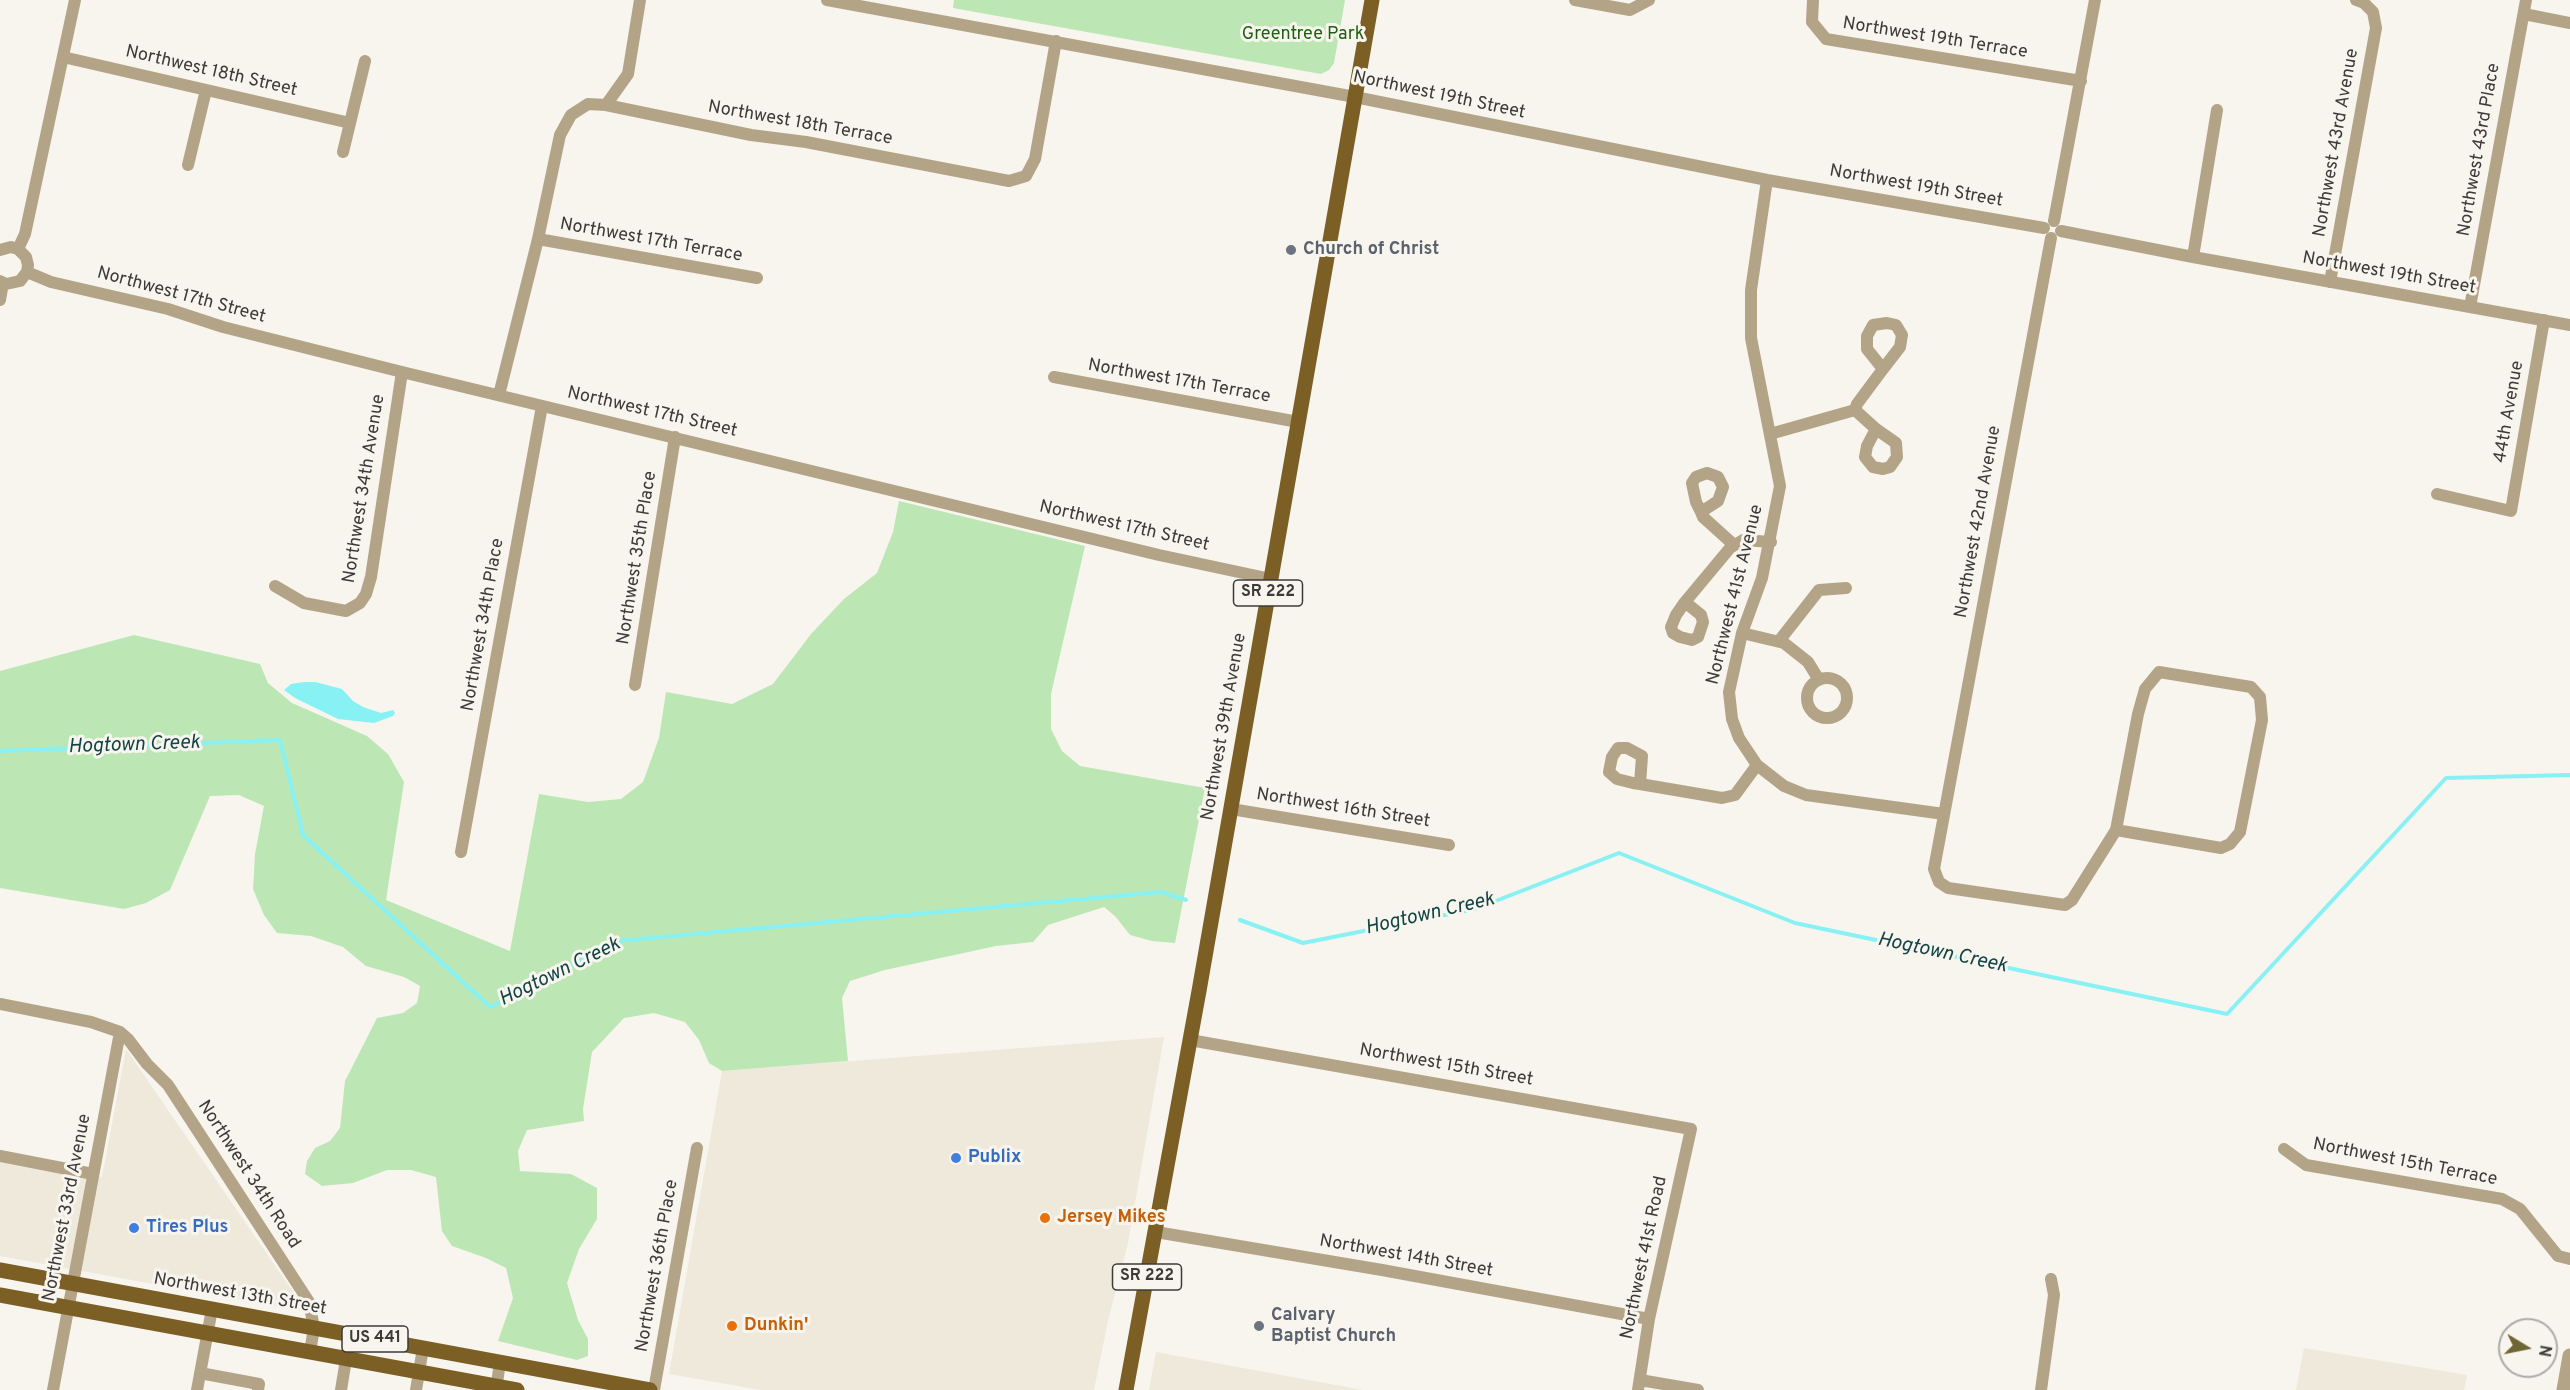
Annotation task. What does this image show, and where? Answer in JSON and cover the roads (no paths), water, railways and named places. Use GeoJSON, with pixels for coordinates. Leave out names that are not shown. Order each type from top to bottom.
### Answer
{"type":"FeatureCollection","features":[{"type":"Feature","properties":{"kind":"main road","name":"Northwest 39th Avenue"},"geometry":{"type":"LineString","coordinates":[[1126,1390],[1231,809],[1372,0]]}},
{"type":"Feature","properties":{"kind":"main road","name":"Northwest 13th Street"},"geometry":{"type":"LineString","coordinates":[[0,1270],[652,1390]]}},
{"type":"Feature","properties":{"kind":"main road","name":"US 441"},"geometry":{"type":"LineString","coordinates":[[0,1295],[346,1358],[496,1388],[517,1390]]}},
{"type":"Feature","properties":{"kind":"street"},"geometry":{"type":"LineString","coordinates":[[18,249],[25,234],[75,0]]}},
{"type":"Feature","properties":{"kind":"street"},"geometry":{"type":"LineString","coordinates":[[606,105],[628,74],[640,0]]}},
{"type":"Feature","properties":{"kind":"street","name":"Northwest 19th Street"},"geometry":{"type":"LineString","coordinates":[[827,0],[1355,97],[1767,180],[2052,229],[2193,257],[2570,325]]}},
{"type":"Feature","properties":{"kind":"street"},"geometry":{"type":"LineString","coordinates":[[1575,0],[1630,10],[1647,2]]}},
{"type":"Feature","properties":{"kind":"street","name":"Northwest 19th Terrace"},"geometry":{"type":"LineString","coordinates":[[1813,0],[1812,22],[1826,39],[2081,81]]}},
{"type":"Feature","properties":{"kind":"street","name":"Northwest 42nd Avenue"},"geometry":{"type":"LineString","coordinates":[[1944,814],[2095,0]]}},
{"type":"Feature","properties":{"kind":"street","name":"Northwest 43rd Avenue"},"geometry":{"type":"LineString","coordinates":[[2330,282],[2376,28],[2373,12],[2364,3],[2356,0]]}},
{"type":"Feature","properties":{"kind":"street","name":"Northwest 43rd Place"},"geometry":{"type":"LineString","coordinates":[[2470,307],[2526,0]]}},
{"type":"Feature","properties":{"kind":"street"},"geometry":{"type":"LineString","coordinates":[[2524,14],[2570,23]]}},
{"type":"Feature","properties":{"kind":"street","name":"Northwest 18th Terrace"},"geometry":{"type":"LineString","coordinates":[[538,239],[560,135],[571,115],[588,104],[606,105],[751,135],[806,142],[1009,180],[1026,176],[1035,159],[1056,41]]}},
{"type":"Feature","properties":{"kind":"street","name":"Northwest 18th Street"},"geometry":{"type":"LineString","coordinates":[[63,57],[350,123]]}},
{"type":"Feature","properties":{"kind":"street"},"geometry":{"type":"LineString","coordinates":[[343,152],[364,61]]}},
{"type":"Feature","properties":{"kind":"street"},"geometry":{"type":"LineString","coordinates":[[188,165],[206,90]]}},
{"type":"Feature","properties":{"kind":"street"},"geometry":{"type":"LineString","coordinates":[[2193,257],[2217,110]]}},
{"type":"Feature","properties":{"kind":"street","name":"Northwest 41st Avenue"},"geometry":{"type":"LineString","coordinates":[[1756,765],[1739,738],[1732,719],[1730,692],[1742,633],[1762,578],[1771,542],[1780,486],[1751,338],[1751,290],[1767,180]]}},
{"type":"Feature","properties":{"kind":"street"},"geometry":{"type":"LineString","coordinates":[[499,394],[538,239]]}},
{"type":"Feature","properties":{"kind":"street","name":"Northwest 17th Terrace"},"geometry":{"type":"LineString","coordinates":[[538,239],[757,278]]}},
{"type":"Feature","properties":{"kind":"street"},"geometry":{"type":"LineString","coordinates":[[0,250],[11,247],[18,249],[26,256],[27,272],[20,281],[14,284],[1,282],[0,300]]}},
{"type":"Feature","properties":{"kind":"street","name":"Northwest 17th Street"},"geometry":{"type":"LineString","coordinates":[[27,272],[51,282],[168,309],[223,327],[402,372],[1148,552],[1271,579]]}},
{"type":"Feature","properties":{"kind":"street","name":"44th Avenue"},"geometry":{"type":"LineString","coordinates":[[2437,494],[2511,511],[2544,320]]}},
{"type":"Feature","properties":{"kind":"street"},"geometry":{"type":"LineString","coordinates":[[1855,410],[1883,369]]}},
{"type":"Feature","properties":{"kind":"street","name":"Northwest 34th Avenue"},"geometry":{"type":"LineString","coordinates":[[275,586],[304,603],[346,611],[355,607],[366,594],[371,577],[402,372]]}},
{"type":"Feature","properties":{"kind":"street","name":"Northwest 17th Terrace"},"geometry":{"type":"LineString","coordinates":[[1054,377],[1298,422]]}},
{"type":"Feature","properties":{"kind":"street","name":"Northwest 34th Place"},"geometry":{"type":"LineString","coordinates":[[461,852],[543,406]]}},
{"type":"Feature","properties":{"kind":"street"},"geometry":{"type":"LineString","coordinates":[[1770,434],[1855,410]]}},
{"type":"Feature","properties":{"kind":"street"},"geometry":{"type":"LineString","coordinates":[[1855,410],[1876,429]]}},
{"type":"Feature","properties":{"kind":"street","name":"Northwest 35th Place"},"geometry":{"type":"LineString","coordinates":[[636,686],[675,437]]}},
{"type":"Feature","properties":{"kind":"street"},"geometry":{"type":"LineString","coordinates":[[1701,512],[1703,517],[1734,545]]}},
{"type":"Feature","properties":{"kind":"street"},"geometry":{"type":"LineString","coordinates":[[1685,602],[1734,545],[1743,540],[1771,542]]}},
{"type":"Feature","properties":{"kind":"street"},"geometry":{"type":"LineString","coordinates":[[1779,641],[1819,590],[1846,588]]}},
{"type":"Feature","properties":{"kind":"street"},"geometry":{"type":"LineString","coordinates":[[1742,633],[1784,643],[1808,662],[1819,680]]}},
{"type":"Feature","properties":{"kind":"street"},"geometry":{"type":"LineString","coordinates":[[1640,784],[1722,798],[1735,795],[1756,765],[1784,786],[1806,795],[1944,814],[1934,868],[1939,882],[1948,888],[2065,905],[2072,900],[2116,830],[2138,714],[2145,689],[2158,672],[2251,687],[2260,697],[2262,720],[2240,832],[2230,844],[2221,848],[2116,830]]}},
{"type":"Feature","properties":{"kind":"street","name":"Northwest 16th Street"},"geometry":{"type":"LineString","coordinates":[[1231,809],[1449,845]]}},
{"type":"Feature","properties":{"kind":"street"},"geometry":{"type":"LineString","coordinates":[[0,1004],[92,1022],[120,1032]]}},
{"type":"Feature","properties":{"kind":"street","name":"Northwest 33rd Avenue"},"geometry":{"type":"LineString","coordinates":[[53,1390],[120,1032]]}},
{"type":"Feature","properties":{"kind":"street","name":"Northwest 34th Road"},"geometry":{"type":"LineString","coordinates":[[120,1032],[168,1085],[309,1302],[314,1328],[310,1352]]}},
{"type":"Feature","properties":{"kind":"street","name":"Northwest 15th Street"},"geometry":{"type":"LineString","coordinates":[[1190,1040],[1661,1123],[1691,1129],[1690,1133]]}},
{"type":"Feature","properties":{"kind":"street","name":"Northwest 41st Road"},"geometry":{"type":"LineString","coordinates":[[1639,1385],[1649,1319],[1690,1133]]}},
{"type":"Feature","properties":{"kind":"street","name":"Northwest 36th Place"},"geometry":{"type":"LineString","coordinates":[[652,1390],[697,1148]]}},
{"type":"Feature","properties":{"kind":"street","name":"Northwest 15th Terrace"},"geometry":{"type":"LineString","coordinates":[[2284,1149],[2306,1165],[2502,1199],[2520,1209],[2558,1256],[2570,1259]]}},
{"type":"Feature","properties":{"kind":"street"},"geometry":{"type":"LineString","coordinates":[[0,1156],[93,1174]]}},
{"type":"Feature","properties":{"kind":"street","name":"Northwest 14th Street"},"geometry":{"type":"LineString","coordinates":[[1156,1232],[1382,1270],[1649,1319]]}},
{"type":"Feature","properties":{"kind":"street"},"geometry":{"type":"LineString","coordinates":[[2041,1390],[2054,1295],[2051,1279]]}},
{"type":"Feature","properties":{"kind":"street"},"geometry":{"type":"LineString","coordinates":[[197,1390],[212,1309]]}},
{"type":"Feature","properties":{"kind":"street"},"geometry":{"type":"LineString","coordinates":[[341,1390],[350,1335]]}},
{"type":"Feature","properties":{"kind":"street"},"geometry":{"type":"LineString","coordinates":[[416,1390],[423,1348]]}},
{"type":"Feature","properties":{"kind":"street"},"geometry":{"type":"LineString","coordinates":[[2564,1390],[2570,1356]]}},
{"type":"Feature","properties":{"kind":"street"},"geometry":{"type":"LineString","coordinates":[[496,1388],[500,1362]]}},
{"type":"Feature","properties":{"kind":"street"},"geometry":{"type":"LineString","coordinates":[[200,1373],[228,1384],[259,1384],[258,1390]]}},
{"type":"Feature","properties":{"kind":"street"},"geometry":{"type":"LineString","coordinates":[[1639,1385],[1698,1390]]}},
{"type":"Feature","properties":{"kind":"water"},"geometry":{"type":"Polygon","coordinates":[[[315,682],[342,689],[353,701],[363,707],[381,713],[393,710],[395,713],[393,716],[374,723],[338,719],[295,698],[284,690],[291,684],[315,682]]]}},
{"type":"Feature","properties":{"kind":"waterway","name":"Hogtown Creek"},"geometry":{"type":"LineString","coordinates":[[0,751],[280,740],[303,835],[490,1007],[617,941],[1161,892],[1186,900]]}},
{"type":"Feature","properties":{"kind":"waterway","name":"Hogtown Creek"},"geometry":{"type":"LineString","coordinates":[[1240,920],[1303,943],[1475,909],[1619,853],[1795,923],[2227,1014],[2446,778],[2570,775]]}},
{"type":"Feature","properties":{"kind":"place","name":"Church of Christ"},"geometry":{"type":"Point","coordinates":[1291,250]}},
{"type":"Feature","properties":{"kind":"place","name":"Publix"},"geometry":{"type":"Point","coordinates":[956,1158]}},
{"type":"Feature","properties":{"kind":"place","name":"Jersey Mikes"},"geometry":{"type":"Point","coordinates":[1045,1218]}},
{"type":"Feature","properties":{"kind":"place","name":"Tires Plus"},"geometry":{"type":"Point","coordinates":[134,1228]}},
{"type":"Feature","properties":{"kind":"place","name":"Dunkin'"},"geometry":{"type":"Point","coordinates":[732,1326]}},
{"type":"Feature","properties":{"kind":"place","name":"Calvary Baptist Church"},"geometry":{"type":"Point","coordinates":[1259,1326]}},
{"type":"Feature","properties":{"kind":"park label","name":"Greentree Park"},"geometry":{"type":"Point","coordinates":[1303,35]}}]}
